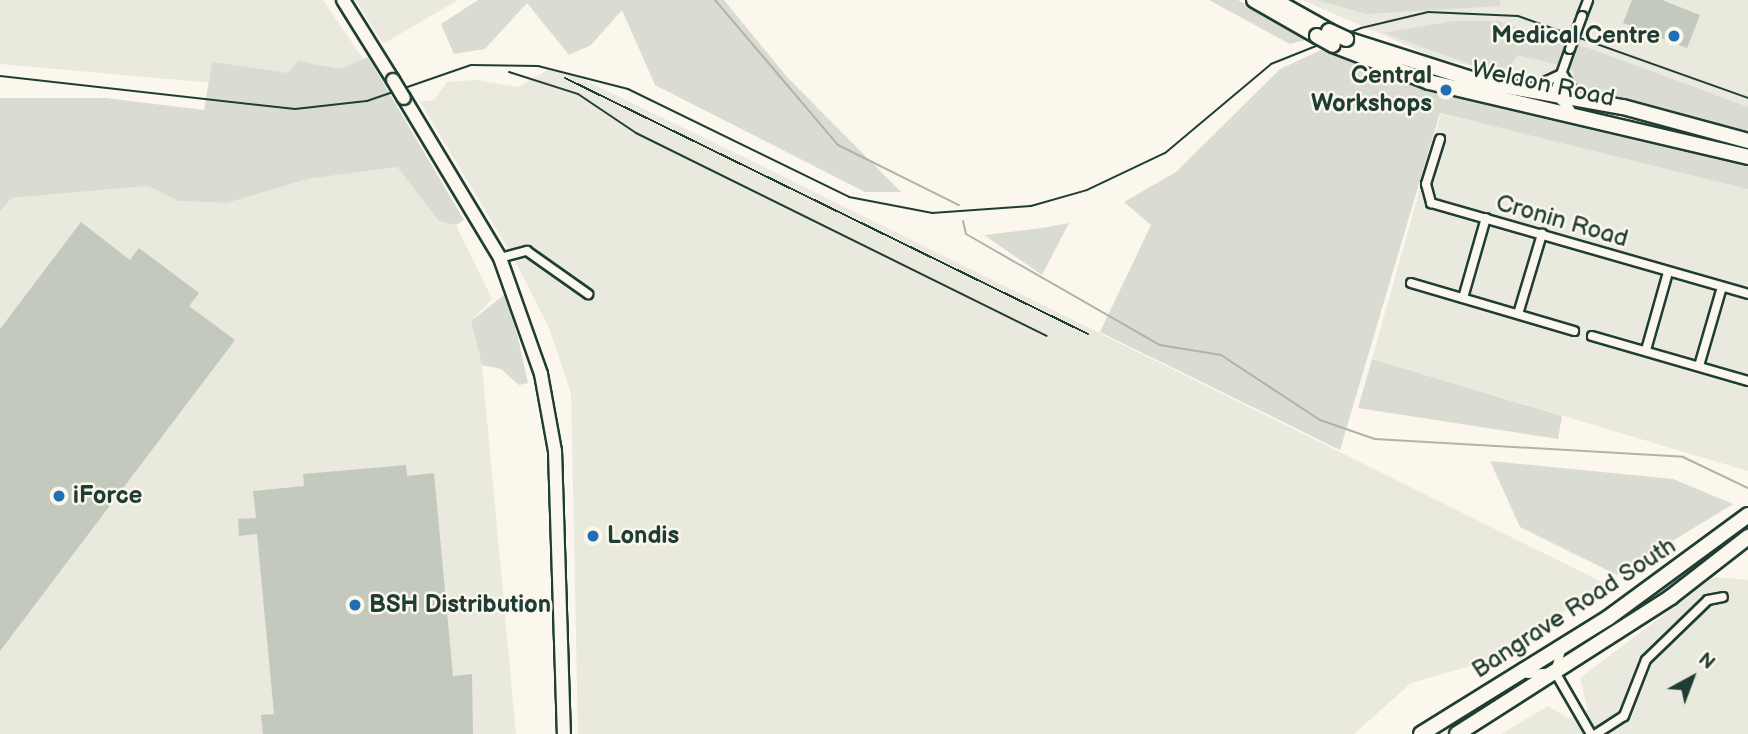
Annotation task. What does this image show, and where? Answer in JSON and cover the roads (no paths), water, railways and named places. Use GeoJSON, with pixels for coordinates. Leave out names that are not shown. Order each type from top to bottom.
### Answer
{"type":"FeatureCollection","features":[{"type":"Feature","properties":{"kind":"highway","name":"Weldon Road"},"geometry":{"type":"LineString","coordinates":[[1254,0],[1429,82],[1589,116],[1748,157]]}},
{"type":"Feature","properties":{"kind":"highway","name":"Weldon Road"},"geometry":{"type":"LineString","coordinates":[[1274,0],[1331,38],[1408,63],[1579,99],[1748,141]]}},
{"type":"Feature","properties":{"kind":"highway","name":"Bangrave Road South"},"geometry":{"type":"LineString","coordinates":[[1421,734],[1567,643],[1748,515]]}},
{"type":"Feature","properties":{"kind":"highway","name":"Bangrave Road South"},"geometry":{"type":"LineString","coordinates":[[1457,734],[1555,672],[1748,537]]}},
{"type":"Feature","properties":{"kind":"main road"},"geometry":{"type":"LineString","coordinates":[[343,0],[500,258],[532,337],[555,451],[564,734]]}},
{"type":"Feature","properties":{"kind":"street"},"geometry":{"type":"LineString","coordinates":[[1588,0],[1554,94],[1561,106],[1589,116]]}},
{"type":"Feature","properties":{"kind":"street"},"geometry":{"type":"LineString","coordinates":[[1527,89],[1562,73]]}},
{"type":"Feature","properties":{"kind":"street"},"geometry":{"type":"LineString","coordinates":[[1562,73],[1579,99]]}},
{"type":"Feature","properties":{"kind":"street","name":"Cronin Road"},"geometry":{"type":"LineString","coordinates":[[1440,139],[1425,196],[1486,218],[1748,294]]}},
{"type":"Feature","properties":{"kind":"street"},"geometry":{"type":"LineString","coordinates":[[1463,298],[1486,218]]}},
{"type":"Feature","properties":{"kind":"street"},"geometry":{"type":"LineString","coordinates":[[1518,314],[1542,234]]}},
{"type":"Feature","properties":{"kind":"street"},"geometry":{"type":"LineString","coordinates":[[500,258],[527,251],[587,294]]}},
{"type":"Feature","properties":{"kind":"street"},"geometry":{"type":"LineString","coordinates":[[1646,350],[1668,272]]}},
{"type":"Feature","properties":{"kind":"street"},"geometry":{"type":"LineString","coordinates":[[1411,283],[1574,331]]}},
{"type":"Feature","properties":{"kind":"street"},"geometry":{"type":"LineString","coordinates":[[1699,366],[1722,287]]}},
{"type":"Feature","properties":{"kind":"street"},"geometry":{"type":"LineString","coordinates":[[1592,336],[1748,381]]}},
{"type":"Feature","properties":{"kind":"street"},"geometry":{"type":"LineString","coordinates":[[1555,672],[1593,734],[1624,716],[1646,660],[1708,600],[1723,597]]}},
{"type":"Feature","properties":{"kind":"street"},"geometry":{"type":"LineString","coordinates":[[1555,672],[1567,643]]}},
{"type":"Feature","properties":{"kind":"street"},"geometry":{"type":"LineString","coordinates":[[1494,689],[1538,670],[1555,672]]}},
{"type":"Feature","properties":{"kind":"waterway"},"geometry":{"type":"LineString","coordinates":[[715,0],[838,145],[959,205]]}},
{"type":"Feature","properties":{"kind":"waterway"},"geometry":{"type":"LineString","coordinates":[[963,221],[966,234],[1160,345],[1221,355],[1320,420],[1375,439],[1683,457],[1748,488]]}},
{"type":"Feature","properties":{"kind":"railway"},"geometry":{"type":"LineString","coordinates":[[0,76],[295,109],[367,101],[471,65],[538,66],[628,89],[849,197],[932,213],[1031,206],[1087,190],[1165,153],[1271,64],[1361,28],[1428,12],[1518,16],[1748,98]]}},
{"type":"Feature","properties":{"kind":"railway"},"geometry":{"type":"LineString","coordinates":[[509,72],[578,94],[636,133],[1047,336]]}},
{"type":"Feature","properties":{"kind":"railway"},"geometry":{"type":"LineString","coordinates":[[565,78],[1088,334]]}},
{"type":"Feature","properties":{"kind":"place","name":"Medical Centre"},"geometry":{"type":"Point","coordinates":[1674,36]}},
{"type":"Feature","properties":{"kind":"place","name":"Central Workshops"},"geometry":{"type":"Point","coordinates":[1446,90]}},
{"type":"Feature","properties":{"kind":"place","name":"iForce"},"geometry":{"type":"Point","coordinates":[59,496]}},
{"type":"Feature","properties":{"kind":"place","name":"Londis"},"geometry":{"type":"Point","coordinates":[593,536]}},
{"type":"Feature","properties":{"kind":"place","name":"BSH Distribution"},"geometry":{"type":"Point","coordinates":[355,605]}}]}
